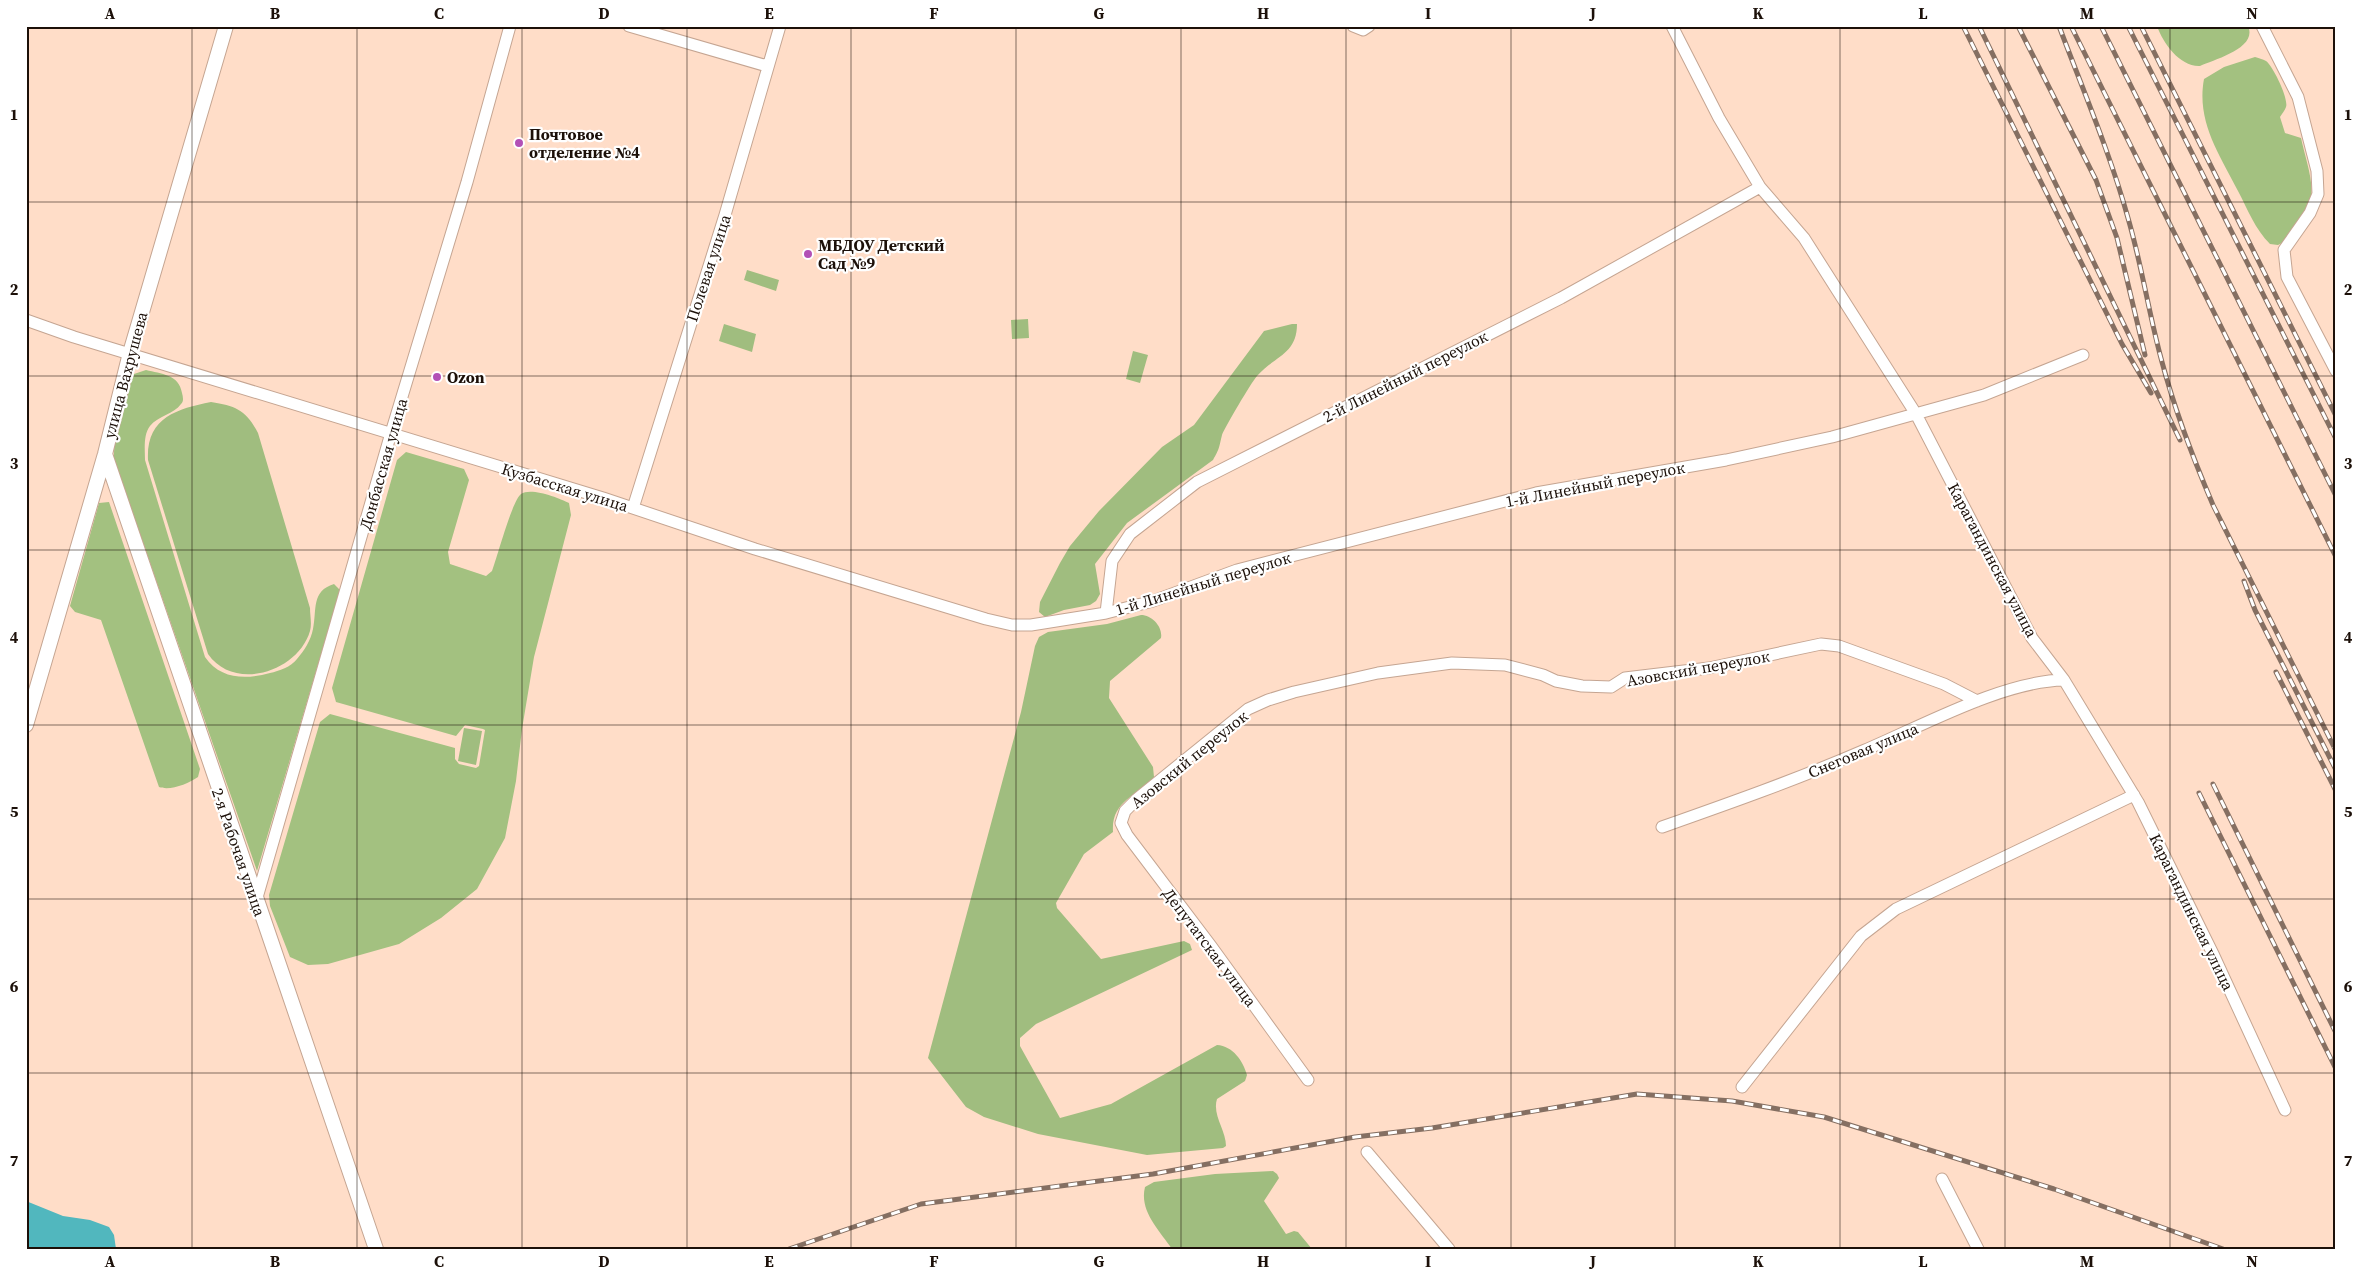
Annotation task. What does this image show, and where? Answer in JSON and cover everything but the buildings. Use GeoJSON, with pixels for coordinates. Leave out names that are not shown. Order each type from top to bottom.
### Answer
{"type":"FeatureCollection","features":[{"type":"Feature","properties":{"kind":"main road","name":"улица Вахрушева"},"geometry":{"type":"LineString","coordinates":[[26,725],[104,454],[130,353],[226,26]]}},
{"type":"Feature","properties":{"kind":"main road","name":"2-я Рабочая улица"},"geometry":{"type":"LineString","coordinates":[[104,454],[376,1249]]}},
{"type":"Feature","properties":{"kind":"street","name":"Донбасская улица"},"geometry":{"type":"LineString","coordinates":[[256,902],[391,433],[467,182],[510,26]]}},
{"type":"Feature","properties":{"kind":"street"},"geometry":{"type":"LineString","coordinates":[[629,26],[767,66]]}},
{"type":"Feature","properties":{"kind":"street","name":"Полевая улица"},"geometry":{"type":"LineString","coordinates":[[633,508],[725,215],[780,26]]}},
{"type":"Feature","properties":{"kind":"street"},"geometry":{"type":"LineString","coordinates":[[1353,26],[1363,30],[1369,26]]}},
{"type":"Feature","properties":{"kind":"street","name":"Карагандинская улица"},"geometry":{"type":"LineString","coordinates":[[1672,26],[1720,118],[1760,187],[1804,238],[1916,414],[2032,638],[2064,680],[2134,796],[2214,956],[2284,1110]]}},
{"type":"Feature","properties":{"kind":"street"},"geometry":{"type":"LineString","coordinates":[[2262,26],[2298,97],[2317,171],[2318,194],[2310,213],[2284,250],[2287,277],[2336,371]]}},
{"type":"Feature","properties":{"kind":"street","name":"2-й Линейный переулок"},"geometry":{"type":"LineString","coordinates":[[1106,613],[1112,561],[1130,534],[1197,482],[1561,298],[1760,187]]}},
{"type":"Feature","properties":{"kind":"street","name":"Кузбасская улица"},"geometry":{"type":"LineString","coordinates":[[26,320],[74,337],[391,433],[633,508],[755,549],[986,619],[1012,625],[1031,625],[1106,613]]}},
{"type":"Feature","properties":{"kind":"street","name":"1-й Линейный переулок"},"geometry":{"type":"LineString","coordinates":[[1106,613],[1153,601],[1237,570],[1536,493],[1736,458],[1832,437],[2012,386],[2083,355]]}},
{"type":"Feature","properties":{"kind":"street","name":"Азовский переулок"},"geometry":{"type":"LineString","coordinates":[[1125,811],[1138,798],[1248,709],[1268,700],[1294,692],[1397,670],[1452,663],[1505,664],[1543,674],[1564,683],[1611,687],[1625,678],[1709,668],[1821,644],[1839,646],[1944,684],[1977,701]]}},
{"type":"Feature","properties":{"kind":"street","name":"Снеговая улица"},"geometry":{"type":"LineString","coordinates":[[1662,828],[1782,784],[1977,701],[2044,681],[2064,680]]}},
{"type":"Feature","properties":{"kind":"street"},"geometry":{"type":"LineString","coordinates":[[1742,1087],[1861,936],[1896,909],[2134,796]]}},
{"type":"Feature","properties":{"kind":"street","name":"Депутатская улица"},"geometry":{"type":"LineString","coordinates":[[1125,811],[1121,822],[1127,835],[1211,946],[1308,1080]]}},
{"type":"Feature","properties":{"kind":"street"},"geometry":{"type":"LineString","coordinates":[[1367,1152],[1449,1249]]}},
{"type":"Feature","properties":{"kind":"street"},"geometry":{"type":"LineString","coordinates":[[1942,1179],[1978,1249]]}},
{"type":"Feature","properties":{"kind":"green space"},"geometry":{"type":"Polygon","coordinates":[[[2157,26],[2248,26],[2249,34],[2247,41],[2233,52],[2200,66],[2186,63],[2173,53],[2163,40],[2157,26]]]}},
{"type":"Feature","properties":{"kind":"green space"},"geometry":{"type":"Polygon","coordinates":[[[2255,57],[2265,60],[2269,64],[2280,83],[2285,97],[2286,108],[2280,117],[2285,133],[2301,138],[2312,190],[2309,202],[2299,221],[2282,243],[2278,245],[2270,244],[2252,219],[2211,138],[2203,110],[2204,79],[2224,67],[2255,57]]]}},
{"type":"Feature","properties":{"kind":"green space"},"geometry":{"type":"Polygon","coordinates":[[[747,270],[779,280],[776,291],[744,280],[747,270]]]}},
{"type":"Feature","properties":{"kind":"green space"},"geometry":{"type":"Polygon","coordinates":[[[1028,319],[1029,338],[1012,339],[1011,320],[1028,319]]]}},
{"type":"Feature","properties":{"kind":"green space"},"geometry":{"type":"Polygon","coordinates":[[[724,324],[756,334],[752,352],[719,341],[724,324]]]}},
{"type":"Feature","properties":{"kind":"green space"},"geometry":{"type":"Polygon","coordinates":[[[1297,324],[1296,334],[1289,349],[1264,369],[1254,380],[1224,430],[1213,460],[1127,523],[1095,564],[1100,594],[1096,601],[1090,605],[1064,610],[1045,617],[1039,612],[1040,602],[1070,546],[1099,511],[1162,447],[1194,425],[1264,331],[1297,324]]]}},
{"type":"Feature","properties":{"kind":"green space"},"geometry":{"type":"Polygon","coordinates":[[[1133,351],[1148,355],[1140,383],[1126,379],[1133,351]]]}},
{"type":"Feature","properties":{"kind":"green space"},"geometry":{"type":"Polygon","coordinates":[[[146,370],[173,378],[180,387],[182,394],[183,402],[178,407],[150,426],[146,434],[145,460],[205,657],[211,664],[226,674],[242,677],[261,675],[288,666],[300,656],[309,641],[313,629],[318,596],[327,587],[334,584],[340,590],[257,871],[114,459],[117,426],[130,384],[134,374],[146,370]]]}},
{"type":"Feature","properties":{"kind":"green space"},"geometry":{"type":"Polygon","coordinates":[[[211,402],[227,405],[239,410],[254,425],[258,433],[310,608],[311,628],[303,645],[293,657],[279,666],[264,672],[249,674],[233,672],[219,666],[208,654],[148,460],[152,434],[158,425],[175,412],[211,402]]]}},
{"type":"Feature","properties":{"kind":"green space"},"geometry":{"type":"Polygon","coordinates":[[[406,452],[464,469],[469,480],[448,552],[450,564],[486,576],[492,571],[513,507],[521,494],[538,492],[569,503],[571,515],[534,657],[522,729],[516,781],[505,838],[477,889],[441,918],[399,944],[328,964],[308,965],[290,957],[270,906],[269,895],[320,722],[330,714],[455,748],[455,759],[459,764],[476,768],[479,766],[485,730],[465,725],[456,736],[336,702],[332,688],[397,460],[406,452]]]}},
{"type":"Feature","properties":{"kind":"green space"},"geometry":{"type":"Polygon","coordinates":[[[109,502],[200,769],[198,777],[174,787],[159,787],[101,620],[75,612],[70,606],[99,503],[109,502]]]}},
{"type":"Feature","properties":{"kind":"green space"},"geometry":{"type":"Polygon","coordinates":[[[1141,615],[1149,617],[1156,622],[1161,638],[1110,681],[1109,698],[1153,767],[1154,777],[1120,806],[1113,822],[1113,832],[1084,854],[1056,903],[1057,908],[1101,959],[1184,941],[1190,944],[1192,950],[1036,1024],[1020,1038],[1020,1046],[1060,1118],[1111,1104],[1217,1045],[1232,1051],[1240,1060],[1247,1075],[1245,1081],[1217,1099],[1216,1111],[1226,1146],[1223,1148],[1147,1155],[1038,1134],[984,1117],[966,1107],[928,1058],[1021,712],[1035,646],[1039,637],[1048,632],[1107,624],[1141,615]]]}},
{"type":"Feature","properties":{"kind":"green space"},"geometry":{"type":"Polygon","coordinates":[[[464,728],[482,731],[476,765],[458,761],[464,728]]]}},
{"type":"Feature","properties":{"kind":"green space"},"geometry":{"type":"Polygon","coordinates":[[[1273,1171],[1279,1178],[1264,1201],[1286,1234],[1294,1231],[1298,1232],[1312,1249],[1172,1249],[1147,1212],[1144,1196],[1145,1187],[1154,1182],[1215,1174],[1273,1171]]]}},
{"type":"Feature","properties":{"kind":"water"},"geometry":{"type":"Polygon","coordinates":[[[26,1201],[63,1216],[90,1220],[109,1227],[114,1235],[116,1249],[26,1249],[26,1201]]]}},
{"type":"Feature","properties":{"kind":"railway"},"geometry":{"type":"LineString","coordinates":[[1963,26],[2122,344],[2151,393]]}},
{"type":"Feature","properties":{"kind":"railway"},"geometry":{"type":"LineString","coordinates":[[1979,26],[2180,440]]}},
{"type":"Feature","properties":{"kind":"railway"},"geometry":{"type":"LineString","coordinates":[[2018,26],[2096,180],[2117,238],[2145,355]]}},
{"type":"Feature","properties":{"kind":"railway"},"geometry":{"type":"LineString","coordinates":[[2059,26],[2105,146],[2121,194],[2133,236],[2162,362],[2192,452],[2213,505],[2336,751]]}},
{"type":"Feature","properties":{"kind":"railway"},"geometry":{"type":"LineString","coordinates":[[2071,26],[2336,557]]}},
{"type":"Feature","properties":{"kind":"railway"},"geometry":{"type":"LineString","coordinates":[[2101,26],[2336,496]]}},
{"type":"Feature","properties":{"kind":"railway"},"geometry":{"type":"LineString","coordinates":[[2128,26],[2336,439]]}},
{"type":"Feature","properties":{"kind":"railway"},"geometry":{"type":"LineString","coordinates":[[2141,26],[2336,416]]}},
{"type":"Feature","properties":{"kind":"railway"},"geometry":{"type":"LineString","coordinates":[[2244,581],[2255,610],[2336,770]]}},
{"type":"Feature","properties":{"kind":"railway"},"geometry":{"type":"LineString","coordinates":[[2276,672],[2336,791]]}},
{"type":"Feature","properties":{"kind":"railway"},"geometry":{"type":"LineString","coordinates":[[2213,784],[2336,1033]]}},
{"type":"Feature","properties":{"kind":"railway"},"geometry":{"type":"LineString","coordinates":[[2199,793],[2336,1069]]}},
{"type":"Feature","properties":{"kind":"railway"},"geometry":{"type":"LineString","coordinates":[[789,1249],[921,1204],[1153,1174],[1355,1137],[1432,1128],[1637,1094],[1732,1101],[1824,1117],[2054,1189],[2223,1249]]}},
{"type":"Feature","properties":{"kind":"place","name":"Почтовое отделение №4"},"geometry":{"type":"Point","coordinates":[519,143]}},
{"type":"Feature","properties":{"kind":"place","name":"МБДОУ Детский Сад №9"},"geometry":{"type":"Point","coordinates":[808,254]}},
{"type":"Feature","properties":{"kind":"place","name":"Ozon"},"geometry":{"type":"Point","coordinates":[437,377]}}]}
